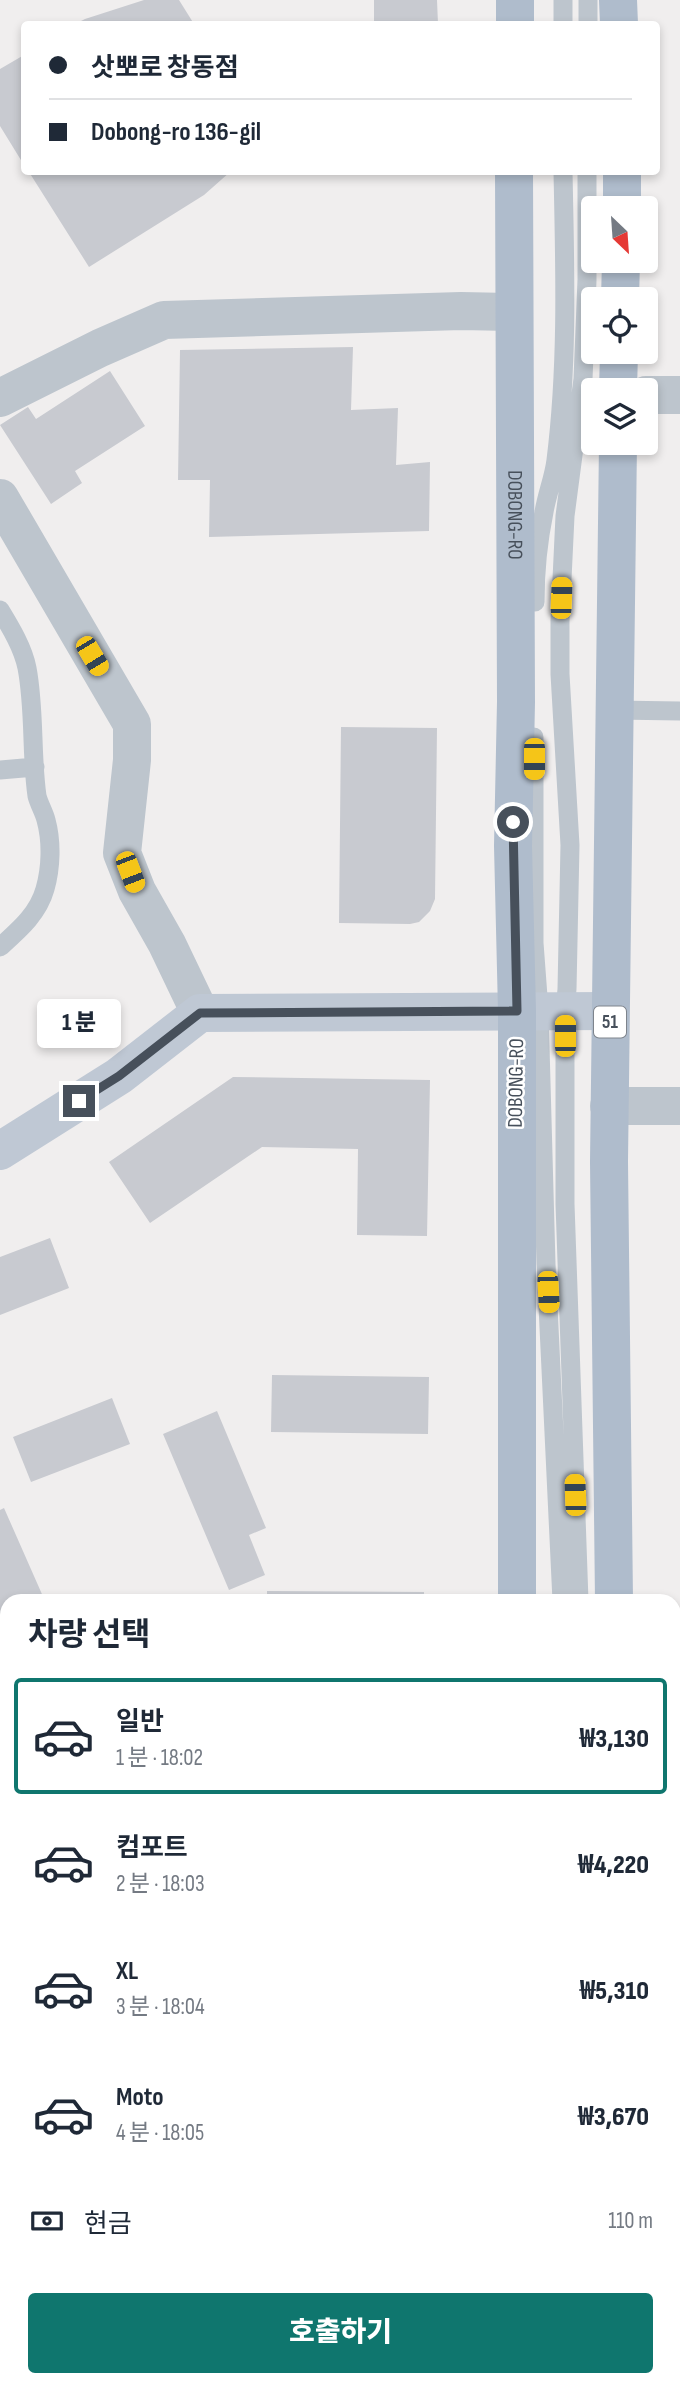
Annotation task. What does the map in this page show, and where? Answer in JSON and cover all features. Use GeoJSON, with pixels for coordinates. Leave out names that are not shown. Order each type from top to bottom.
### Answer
{"type":"FeatureCollection","features":[{"type":"Feature","properties":{"kind":"main road"},"geometry":{"type":"LineString","coordinates":[[515,0],[515,21]]}},
{"type":"Feature","properties":{"kind":"main road"},"geometry":{"type":"LineString","coordinates":[[618,0],[619,21]]}},
{"type":"Feature","properties":{"kind":"main road","name":"DOBONG-RO"},"geometry":{"type":"LineString","coordinates":[[514,175],[516,702],[513,846],[540,1011],[517,1594]]}},
{"type":"Feature","properties":{"kind":"main road"},"geometry":{"type":"LineString","coordinates":[[622,175],[622,196]]}},
{"type":"Feature","properties":{"kind":"main road","name":"51"},"geometry":{"type":"LineString","coordinates":[[614,1594],[609,1106],[618,455]]}},
{"type":"Feature","properties":{"kind":"street"},"geometry":{"type":"LineString","coordinates":[[0,398],[100,348],[164,320],[513,312]]}},
{"type":"Feature","properties":{"kind":"street"},"geometry":{"type":"LineString","coordinates":[[658,395],[680,396]]}},
{"type":"Feature","properties":{"kind":"street"},"geometry":{"type":"LineString","coordinates":[[0,498],[132,724],[132,760],[122,853],[137,891],[167,944],[200,1013]]}},
{"type":"Feature","properties":{"kind":"street"},"geometry":{"type":"LineString","coordinates":[[0,1151],[119,1076],[200,1013],[610,1011]]}},
{"type":"Feature","properties":{"kind":"street"},"geometry":{"type":"LineString","coordinates":[[609,1106],[680,1106]]}},
{"type":"Feature","properties":{"kind":"lane"},"geometry":{"type":"LineString","coordinates":[[563,0],[563,21]]}},
{"type":"Feature","properties":{"kind":"lane"},"geometry":{"type":"LineString","coordinates":[[588,0],[588,21]]}},
{"type":"Feature","properties":{"kind":"lane"},"geometry":{"type":"LineString","coordinates":[[563,175],[566,319],[560,421],[556,463],[544,512],[535,579],[534,943],[565,1204],[579,1594]]}},
{"type":"Feature","properties":{"kind":"lane"},"geometry":{"type":"LineString","coordinates":[[540,1011],[567,989],[570,845],[559,621],[565,516],[583,379],[587,175]]}},
{"type":"Feature","properties":{"kind":"lane"},"geometry":{"type":"LineString","coordinates":[[0,610],[19,644],[27,667],[37,798],[50,838],[49,873],[37,910],[0,947]]}},
{"type":"Feature","properties":{"kind":"lane"},"geometry":{"type":"LineString","coordinates":[[614,710],[680,711]]}},
{"type":"Feature","properties":{"kind":"lane"},"geometry":{"type":"LineString","coordinates":[[0,770],[35,767]]}},
{"type":"Feature","properties":{"kind":"lane"},"geometry":{"type":"LineString","coordinates":[[540,1011],[547,1278],[562,1594]]}},
{"type":"Feature","properties":{"kind":"building"},"geometry":{"type":"Polygon","coordinates":[[[144,0],[179,0],[192,21],[81,21],[144,0]]]}},
{"type":"Feature","properties":{"kind":"building"},"geometry":{"type":"Polygon","coordinates":[[[374,0],[437,0],[438,21],[374,21],[374,0]]]}},
{"type":"Feature","properties":{"kind":"building"},"geometry":{"type":"Polygon","coordinates":[[[21,57],[21,160],[0,126],[0,69],[21,57]]]}},
{"type":"Feature","properties":{"kind":"building"},"geometry":{"type":"Polygon","coordinates":[[[31,175],[227,175],[204,195],[89,267],[31,175]]]}},
{"type":"Feature","properties":{"kind":"building"},"geometry":{"type":"Polygon","coordinates":[[[353,347],[351,410],[398,408],[396,465],[430,462],[429,531],[209,537],[210,480],[178,480],[180,350],[353,347]]]}},
{"type":"Feature","properties":{"kind":"building"},"geometry":{"type":"Polygon","coordinates":[[[110,371],[145,426],[75,471],[82,483],[51,504],[0,425],[28,407],[36,419],[110,371]]]}},
{"type":"Feature","properties":{"kind":"building"},"geometry":{"type":"Polygon","coordinates":[[[341,727],[437,728],[435,899],[430,911],[419,922],[339,923],[341,727]]]}},
{"type":"Feature","properties":{"kind":"building"},"geometry":{"type":"Polygon","coordinates":[[[233,1077],[430,1080],[427,1236],[357,1235],[358,1149],[262,1147],[150,1223],[109,1162],[233,1077]]]}},
{"type":"Feature","properties":{"kind":"building"},"geometry":{"type":"Polygon","coordinates":[[[50,1238],[69,1288],[0,1315],[0,1257],[50,1238]]]}},
{"type":"Feature","properties":{"kind":"building"},"geometry":{"type":"Polygon","coordinates":[[[272,1375],[429,1377],[428,1434],[271,1432],[272,1375]]]}},
{"type":"Feature","properties":{"kind":"building"},"geometry":{"type":"Polygon","coordinates":[[[112,1398],[130,1444],[31,1482],[13,1437],[112,1398]]]}},
{"type":"Feature","properties":{"kind":"building"},"geometry":{"type":"Polygon","coordinates":[[[217,1411],[266,1528],[249,1535],[265,1575],[229,1590],[163,1434],[217,1411]]]}},
{"type":"Feature","properties":{"kind":"building"},"geometry":{"type":"Polygon","coordinates":[[[4,1508],[42,1594],[0,1594],[0,1510],[4,1508]]]}},
{"type":"Feature","properties":{"kind":"building"},"geometry":{"type":"Polygon","coordinates":[[[267,1591],[424,1592],[424,1594],[267,1594],[267,1591]]]}},
{"type":"Feature","properties":{"kind":"route"},"geometry":{"type":"LineString","coordinates":[[79,1101],[119,1076],[200,1013],[517,1011],[513,822]]}}]}
